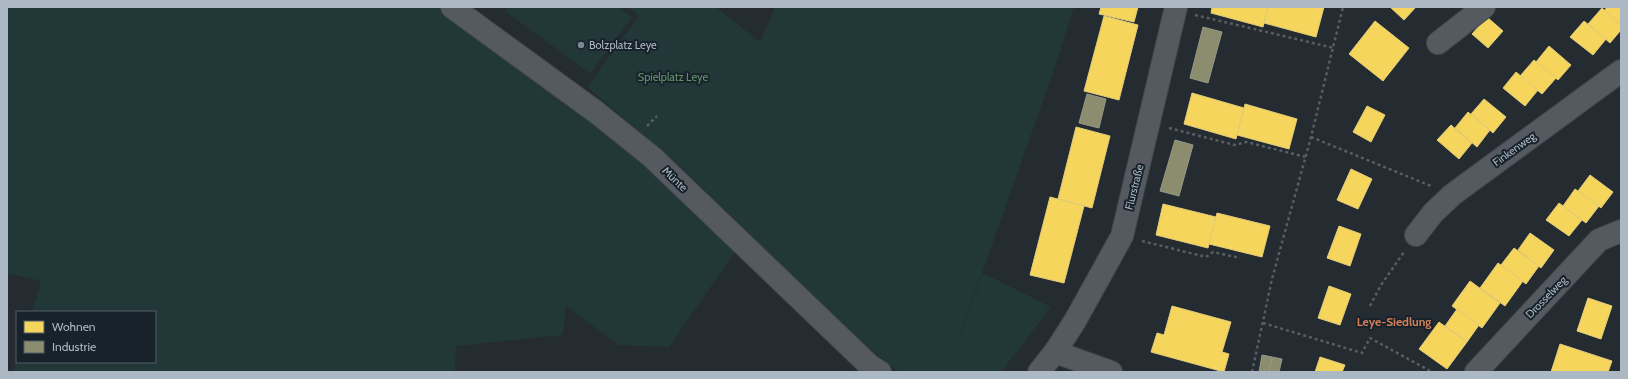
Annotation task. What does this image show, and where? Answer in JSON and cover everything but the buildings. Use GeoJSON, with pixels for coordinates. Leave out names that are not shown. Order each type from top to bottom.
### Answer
{"type":"FeatureCollection","features":[{"type":"Feature","properties":{"kind":"street","name":"Münte"},"geometry":{"type":"LineString","coordinates":[[452,7],[596,112],[652,157],[869,365],[880,372]]}},
{"type":"Feature","properties":{"kind":"street"},"geometry":{"type":"LineString","coordinates":[[1438,43],[1471,15],[1484,7]]}},
{"type":"Feature","properties":{"kind":"street","name":"Flurstraße"},"geometry":{"type":"LineString","coordinates":[[1039,372],[1055,352],[1074,321],[1122,236],[1176,9]]}},
{"type":"Feature","properties":{"kind":"street","name":"Finkenweg"},"geometry":{"type":"LineString","coordinates":[[1416,235],[1433,213],[1452,195],[1621,71]]}},
{"type":"Feature","properties":{"kind":"street","name":"Drosselweg"},"geometry":{"type":"LineString","coordinates":[[1476,372],[1599,240],[1621,231]]}},
{"type":"Feature","properties":{"kind":"street"},"geometry":{"type":"LineString","coordinates":[[1055,352],[1111,372]]}},
{"type":"Feature","properties":{"kind":"path"},"geometry":{"type":"LineString","coordinates":[[1252,372],[1272,279],[1306,157],[1343,7]]}},
{"type":"Feature","properties":{"kind":"path"},"geometry":{"type":"LineString","coordinates":[[1176,9],[1334,48]]}},
{"type":"Feature","properties":{"kind":"path"},"geometry":{"type":"LineString","coordinates":[[1150,123],[1235,145],[1246,142],[1306,157]]}},
{"type":"Feature","properties":{"kind":"path"},"geometry":{"type":"LineString","coordinates":[[1311,137],[1452,195]]}},
{"type":"Feature","properties":{"kind":"path"},"geometry":{"type":"LineString","coordinates":[[1370,306],[1381,285],[1416,235]]}},
{"type":"Feature","properties":{"kind":"path"},"geometry":{"type":"LineString","coordinates":[[1122,236],[1206,257],[1213,252],[1240,258]]}},
{"type":"Feature","properties":{"kind":"path"},"geometry":{"type":"LineString","coordinates":[[1263,324],[1362,353],[1370,338],[1432,372]]}},
{"type":"Feature","properties":{"kind":"green space"},"geometry":{"type":"Polygon","coordinates":[[[7,7],[438,7],[635,154],[735,252],[669,347],[619,345],[566,306],[563,335],[456,346],[455,372],[13,372],[16,362],[16,363],[156,363],[156,311],[32,311],[41,281],[7,273],[7,7]]]}},
{"type":"Feature","properties":{"kind":"green space","name":"Bolzplatz Leye"},"geometry":{"type":"Polygon","coordinates":[[[507,7],[619,7],[632,17],[590,74],[505,11],[507,7]]]}},
{"type":"Feature","properties":{"kind":"green space","name":"Spielplatz Leye"},"geometry":{"type":"Polygon","coordinates":[[[628,7],[716,7],[760,42],[775,7],[1074,7],[1055,67],[950,364],[983,273],[1051,307],[1001,372],[898,372],[843,326],[679,165],[587,87],[639,16],[628,7]]]}},
{"type":"Feature","properties":{"kind":"place","name":"Bolzplatz Leye"},"geometry":{"type":"Point","coordinates":[581,45]}},
{"type":"Feature","properties":{"kind":"district","name":"Leye-Siedlung"},"geometry":{"type":"Point","coordinates":[1394,322]}}]}
